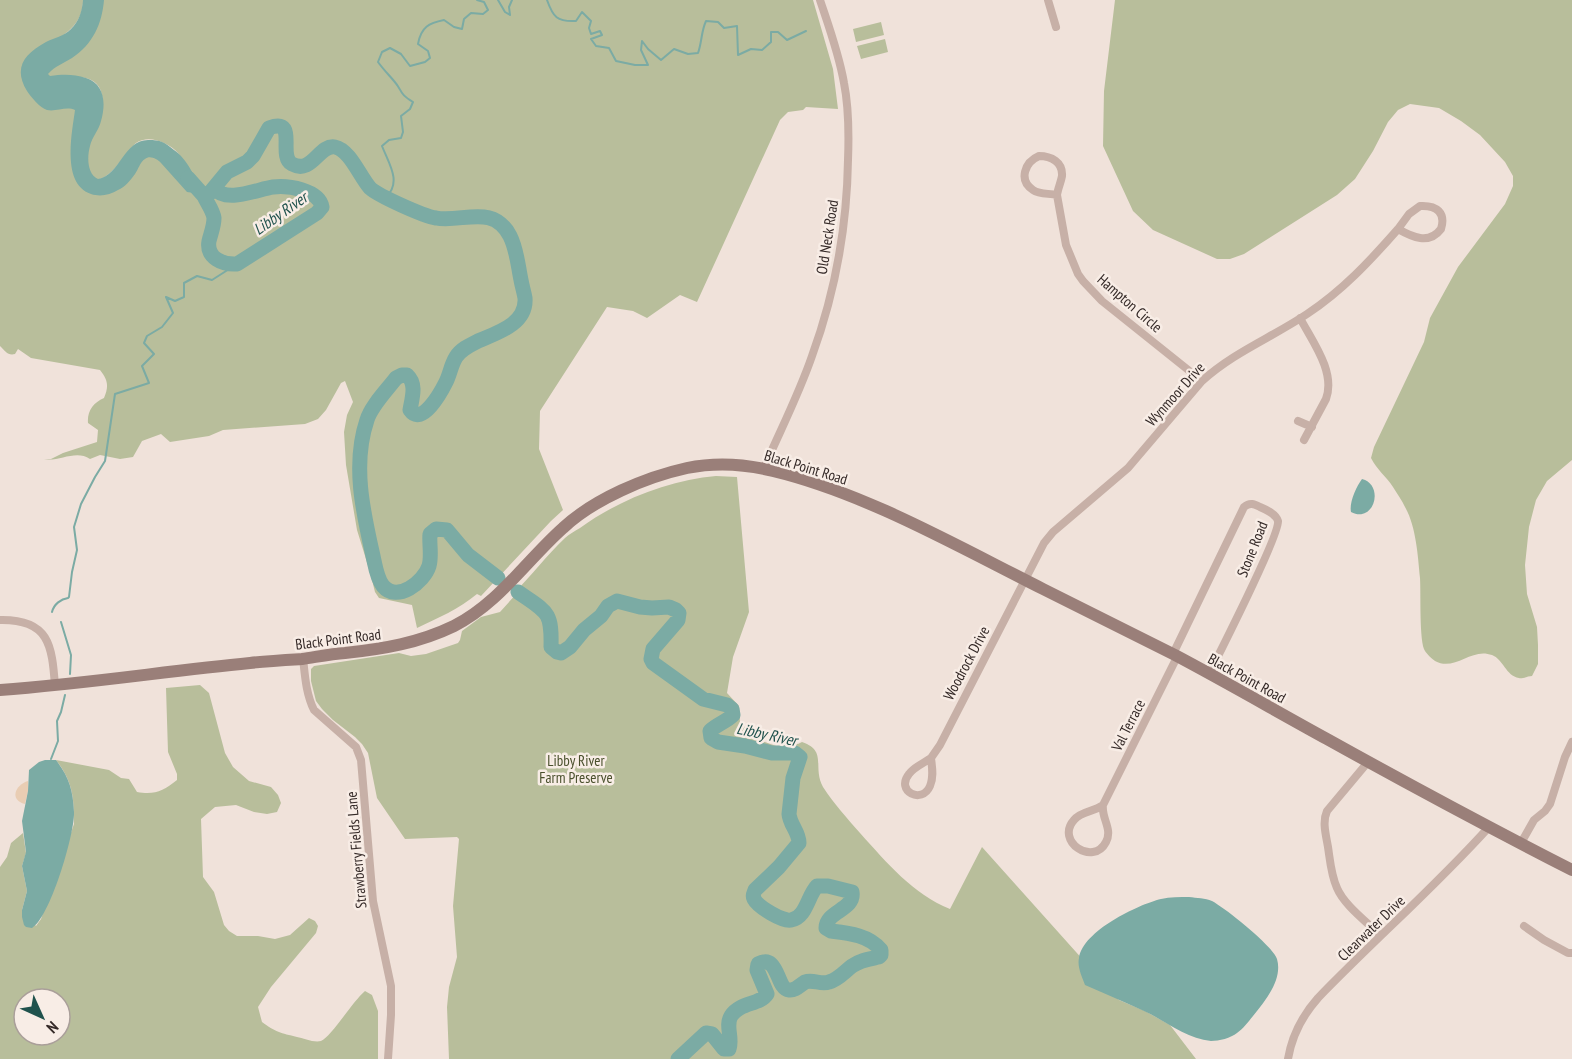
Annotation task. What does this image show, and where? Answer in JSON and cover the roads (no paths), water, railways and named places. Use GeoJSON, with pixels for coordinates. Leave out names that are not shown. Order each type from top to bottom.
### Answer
{"type":"FeatureCollection","features":[{"type":"Feature","properties":{"kind":"main road","name":"Black Point Road"},"geometry":{"type":"LineString","coordinates":[[0,690],[56,686],[251,662],[303,658],[398,646],[426,638],[467,618],[502,590],[568,523],[592,507],[632,487],[675,472],[709,465],[764,468],[821,486],[880,509],[943,539],[1175,656],[1572,870]]}},
{"type":"Feature","properties":{"kind":"street","name":"Old Neck Road"},"geometry":{"type":"LineString","coordinates":[[764,468],[808,366],[823,324],[846,210],[849,149],[846,94],[838,54],[820,0]]}},
{"type":"Feature","properties":{"kind":"street"},"geometry":{"type":"LineString","coordinates":[[1048,0],[1056,27]]}},
{"type":"Feature","properties":{"kind":"street","name":"Hampton Circle"},"geometry":{"type":"LineString","coordinates":[[1057,195],[1037,192],[1027,184],[1025,169],[1033,159],[1047,156],[1059,165],[1062,174],[1057,195],[1066,245],[1078,274],[1102,301],[1202,381]]}},
{"type":"Feature","properties":{"kind":"street","name":"Wynmoor Drive"},"geometry":{"type":"LineString","coordinates":[[1025,580],[1044,543],[1053,532],[1128,468],[1202,381],[1236,354],[1300,318],[1326,300],[1351,279],[1398,229],[1409,213],[1420,206],[1428,206],[1434,207],[1443,217],[1441,229],[1432,237],[1416,238],[1398,229]]}},
{"type":"Feature","properties":{"kind":"street"},"geometry":{"type":"LineString","coordinates":[[1300,318],[1326,367],[1329,384],[1326,399],[1304,440]]}},
{"type":"Feature","properties":{"kind":"street"},"geometry":{"type":"LineString","coordinates":[[1298,421],[1311,427]]}},
{"type":"Feature","properties":{"kind":"street","name":"Stone Road"},"geometry":{"type":"LineString","coordinates":[[1175,656],[1244,507],[1252,504],[1271,512],[1278,519],[1277,530],[1209,674]]}},
{"type":"Feature","properties":{"kind":"street","name":"Woodrock Drive"},"geometry":{"type":"LineString","coordinates":[[931,758],[1025,580]]}},
{"type":"Feature","properties":{"kind":"street"},"geometry":{"type":"LineString","coordinates":[[0,620],[25,622],[39,630],[51,651],[56,686]]}},
{"type":"Feature","properties":{"kind":"street","name":"Val Terrace"},"geometry":{"type":"LineString","coordinates":[[1103,805],[1175,656]]}},
{"type":"Feature","properties":{"kind":"street","name":"Strawberry Fields Lane"},"geometry":{"type":"LineString","coordinates":[[303,658],[305,682],[314,710],[356,747],[361,760],[373,902],[391,986],[388,1059]]}},
{"type":"Feature","properties":{"kind":"street"},"geometry":{"type":"LineString","coordinates":[[1521,843],[1534,820],[1550,804],[1564,757],[1572,742]]}},
{"type":"Feature","properties":{"kind":"street"},"geometry":{"type":"LineString","coordinates":[[1368,762],[1327,811],[1324,819],[1334,879],[1339,893],[1380,935]]}},
{"type":"Feature","properties":{"kind":"street"},"geometry":{"type":"LineString","coordinates":[[1103,805],[1103,816],[1108,832],[1106,843],[1094,851],[1080,850],[1070,840],[1069,829],[1072,822],[1080,815],[1103,805]]}},
{"type":"Feature","properties":{"kind":"street","name":"Clearwater Drive"},"geometry":{"type":"LineString","coordinates":[[1288,1059],[1294,1033],[1309,1009],[1380,935],[1415,904],[1489,826]]}},
{"type":"Feature","properties":{"kind":"street"},"geometry":{"type":"LineString","coordinates":[[1524,926],[1544,940],[1572,953]]}},
{"type":"Feature","properties":{"kind":"water"},"geometry":{"type":"Polygon","coordinates":[[[83,0],[104,0],[99,25],[86,46],[48,74],[86,78],[97,85],[100,90],[103,115],[88,155],[94,177],[98,179],[112,171],[133,146],[140,142],[156,140],[168,145],[183,158],[194,175],[200,194],[187,192],[161,163],[151,157],[143,160],[135,174],[115,192],[91,194],[75,180],[71,144],[75,110],[47,110],[41,107],[27,91],[21,69],[23,62],[32,51],[74,26],[80,16],[83,0]]]}},
{"type":"Feature","properties":{"kind":"water"},"geometry":{"type":"Polygon","coordinates":[[[1362,479],[1369,483],[1375,495],[1371,508],[1366,513],[1359,514],[1351,512],[1351,504],[1362,479]]]}},
{"type":"Feature","properties":{"kind":"water"},"geometry":{"type":"Polygon","coordinates":[[[45,760],[56,760],[64,772],[70,784],[74,812],[70,838],[60,874],[46,909],[32,928],[24,925],[22,917],[27,891],[22,866],[26,852],[22,821],[28,791],[29,770],[45,760]]]}},
{"type":"Feature","properties":{"kind":"water"},"geometry":{"type":"Polygon","coordinates":[[[1189,897],[1207,899],[1218,905],[1258,936],[1277,959],[1277,975],[1267,997],[1241,1030],[1221,1040],[1202,1040],[1194,1037],[1144,1011],[1085,985],[1079,968],[1079,958],[1090,938],[1112,921],[1151,902],[1189,897]]]}},
{"type":"Feature","properties":{"kind":"waterway"},"geometry":{"type":"LineString","coordinates":[[386,197],[391,191],[394,179],[382,146],[389,140],[401,138],[403,132],[401,116],[410,109],[413,102],[403,94],[378,62],[382,52],[390,48],[401,54],[410,66],[425,62],[430,58],[428,51],[418,44],[424,30],[430,24],[444,20],[462,29],[464,19],[471,13],[483,14],[488,10],[484,2],[477,0]]}},
{"type":"Feature","properties":{"kind":"waterway"},"geometry":{"type":"LineString","coordinates":[[498,0],[505,12],[510,15],[509,7],[512,0]]}},
{"type":"Feature","properties":{"kind":"waterway"},"geometry":{"type":"LineString","coordinates":[[547,0],[551,11],[564,21],[576,21],[582,12],[591,21],[589,28],[591,34],[600,31],[602,35],[591,39],[596,46],[609,48],[616,61],[635,65],[648,65],[641,50],[642,41],[661,60],[674,49],[688,54],[698,53],[706,21],[718,22],[724,28],[737,26],[738,55],[751,49],[762,50],[771,42],[771,32],[778,32],[787,40],[806,31]]}},
{"type":"Feature","properties":{"kind":"waterway","name":"Libby River"},"geometry":{"type":"LineString","coordinates":[[188,178],[204,196],[208,195],[227,172],[247,162],[253,156],[269,128],[278,126],[286,132],[286,153],[292,164],[305,166],[324,150],[335,147],[350,158],[370,188],[401,205],[436,218],[486,217],[503,226],[510,236],[517,258],[525,298],[521,315],[502,331],[460,352],[454,360],[440,393],[431,406],[420,414],[415,414],[410,410],[413,391],[410,379],[407,375],[396,378],[369,415],[360,454],[363,505],[375,568],[383,586],[389,591],[402,591],[422,578],[430,562],[430,534],[436,529],[447,530],[468,555],[498,578]]}},
{"type":"Feature","properties":{"kind":"waterway","name":"Libby River"},"geometry":{"type":"LineString","coordinates":[[204,196],[214,218],[209,241],[210,252],[221,262],[232,264],[237,264],[317,213],[322,207],[315,196],[294,188],[273,187],[234,195],[219,193],[214,188]]}},
{"type":"Feature","properties":{"kind":"waterway"},"geometry":{"type":"LineString","coordinates":[[52,612],[58,602],[69,597],[77,550],[74,527],[81,504],[105,461],[115,394],[149,383],[142,366],[154,354],[144,343],[147,336],[162,327],[173,313],[166,297],[175,301],[184,297],[184,283],[197,276],[212,280],[237,264]]}},
{"type":"Feature","properties":{"kind":"waterway","name":"Libby River"},"geometry":{"type":"LineString","coordinates":[[518,592],[546,614],[549,619],[551,647],[561,653],[570,647],[608,606],[617,601],[640,607],[669,607],[676,610],[679,613],[678,620],[653,649],[651,659],[653,663],[703,699],[727,705],[732,709],[733,715],[710,731],[711,738],[718,742],[772,753],[795,753],[800,757],[793,778],[789,814],[799,843],[779,867],[755,890],[754,899],[771,913],[782,919],[791,920],[800,915],[817,886],[828,886],[852,892],[849,903],[830,918],[826,928],[864,938],[881,950],[879,957],[858,962],[833,981],[826,983],[808,981],[791,990],[785,988],[770,963],[758,964],[757,970],[767,994],[764,998],[739,1008],[731,1016],[729,1049],[724,1049],[712,1034],[706,1033],[678,1059]]}},
{"type":"Feature","properties":{"kind":"waterway"},"geometry":{"type":"LineString","coordinates":[[61,622],[71,655],[70,674]]}},
{"type":"Feature","properties":{"kind":"waterway"},"geometry":{"type":"LineString","coordinates":[[51,759],[58,741],[57,721],[65,695]]}},
{"type":"Feature","properties":{"kind":"park label","name":"Libby River Farm Preserve"},"geometry":{"type":"Point","coordinates":[576,768]}}]}
